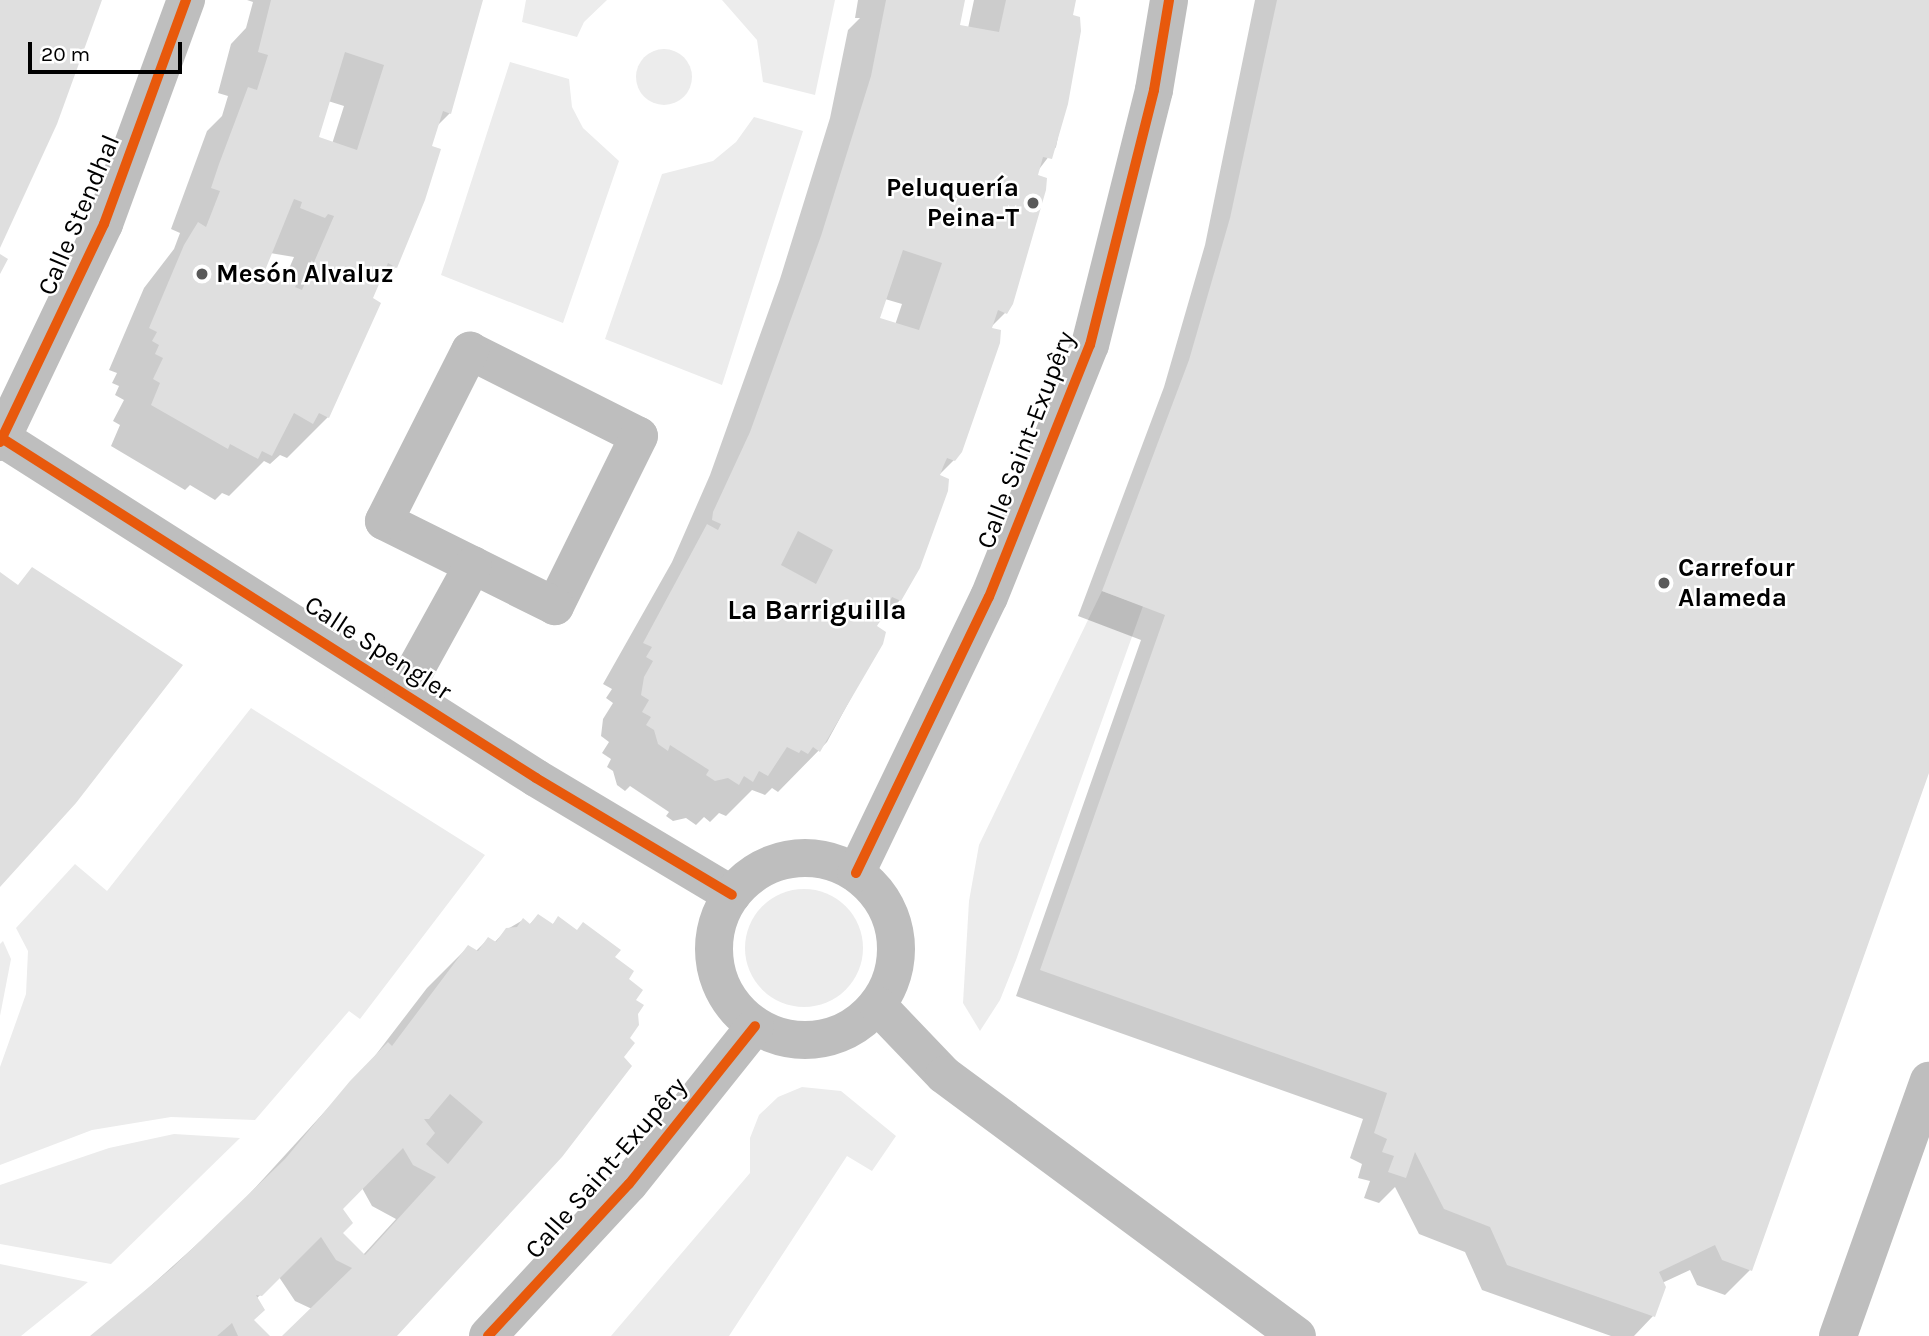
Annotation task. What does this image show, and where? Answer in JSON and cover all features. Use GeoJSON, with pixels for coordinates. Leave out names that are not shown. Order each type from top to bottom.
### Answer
{"type":"FeatureCollection","features":[{"type":"Feature","properties":{"kind":"street","name":"Calle Stendhal"},"geometry":{"type":"LineString","coordinates":[[1,439],[104,224],[186,0]]}},
{"type":"Feature","properties":{"kind":"street","name":"Calle Saint-Exupêry"},"geometry":{"type":"LineString","coordinates":[[856,873],[989,597],[1090,345],[1154,90],[1168,0]]}},
{"type":"Feature","properties":{"kind":"street"},"geometry":{"type":"LineString","coordinates":[[470,351],[639,436],[555,606],[473,565],[384,521],[470,351]]}},
{"type":"Feature","properties":{"kind":"street","name":"Calle Spengler"},"geometry":{"type":"LineString","coordinates":[[1,439],[732,895]]}},
{"type":"Feature","properties":{"kind":"street"},"geometry":{"type":"LineString","coordinates":[[403,692],[473,565]]}},
{"type":"Feature","properties":{"kind":"street"},"geometry":{"type":"LineString","coordinates":[[789,859],[824,859],[856,873],[882,900],[895,934],[894,972],[878,1006],[853,1027],[822,1040],[790,1040],[755,1026],[725,991],[716,968],[717,930],[732,895],[757,871],[789,859]]}},
{"type":"Feature","properties":{"kind":"street"},"geometry":{"type":"LineString","coordinates":[[878,1006],[944,1075],[1297,1336]]}},
{"type":"Feature","properties":{"kind":"street","name":"Calle Saint-Exupêry"},"geometry":{"type":"LineString","coordinates":[[488,1336],[629,1184],[755,1026]]}},
{"type":"Feature","properties":{"kind":"street"},"geometry":{"type":"LineString","coordinates":[[1838,1336],[1929,1081]]}},
{"type":"Feature","properties":{"kind":"shaded area"},"geometry":{"type":"Polygon","coordinates":[[[526,0],[607,0],[584,22],[577,37],[522,22],[526,0]]]}},
{"type":"Feature","properties":{"kind":"shaded area"},"geometry":{"type":"Polygon","coordinates":[[[722,0],[835,0],[815,95],[763,82],[757,40],[722,0]]]}},
{"type":"Feature","properties":{"kind":"shaded area"},"geometry":{"type":"Polygon","coordinates":[[[658,49],[670,49],[680,53],[688,61],[692,77],[688,93],[680,101],[670,105],[658,105],[648,101],[640,93],[636,83],[636,71],[640,61],[648,53],[658,49]]]}},
{"type":"Feature","properties":{"kind":"shaded area"},"geometry":{"type":"Polygon","coordinates":[[[510,62],[569,79],[572,107],[583,128],[619,161],[563,323],[441,275],[510,62]]]}},
{"type":"Feature","properties":{"kind":"shaded area"},"geometry":{"type":"Polygon","coordinates":[[[754,117],[803,131],[722,385],[605,339],[662,174],[713,161],[736,142],[754,117]]]}},
{"type":"Feature","properties":{"kind":"shaded area"},"geometry":{"type":"Polygon","coordinates":[[[1102,591],[1143,606],[1016,960],[1000,1000],[980,1031],[963,1003],[969,901],[979,845],[1102,591]]]}},
{"type":"Feature","properties":{"kind":"shaded area"},"geometry":{"type":"Polygon","coordinates":[[[251,708],[485,855],[360,1019],[349,1011],[255,1120],[171,1117],[92,1130],[0,1165],[0,1067],[26,994],[28,951],[16,928],[75,864],[107,891],[251,708]]]}},
{"type":"Feature","properties":{"kind":"shaded area"},"geometry":{"type":"Polygon","coordinates":[[[804,889],[827,894],[846,906],[858,925],[863,948],[858,971],[846,990],[827,1002],[804,1007],[781,1002],[762,990],[750,971],[745,948],[750,925],[762,906],[781,894],[804,889]]]}},
{"type":"Feature","properties":{"kind":"shaded area"},"geometry":{"type":"Polygon","coordinates":[[[3,941],[11,959],[0,1016],[0,944],[3,941]]]}},
{"type":"Feature","properties":{"kind":"shaded area"},"geometry":{"type":"Polygon","coordinates":[[[802,1087],[841,1091],[896,1136],[872,1171],[847,1156],[729,1336],[611,1336],[750,1173],[750,1138],[759,1115],[778,1097],[802,1087]]]}},
{"type":"Feature","properties":{"kind":"shaded area"},"geometry":{"type":"Polygon","coordinates":[[[174,1134],[240,1138],[111,1264],[0,1244],[0,1185],[109,1148],[174,1134]]]}},
{"type":"Feature","properties":{"kind":"shaded area"},"geometry":{"type":"Polygon","coordinates":[[[0,1264],[88,1282],[21,1336],[0,1336],[0,1264]]]}},
{"type":"Feature","properties":{"kind":"building"},"geometry":{"type":"Polygon","coordinates":[[[0,0],[102,0],[57,124],[0,248],[0,0]]]}},
{"type":"Feature","properties":{"kind":"building"},"geometry":{"type":"Polygon","coordinates":[[[271,0],[483,0],[451,114],[443,111],[432,146],[441,149],[425,200],[397,268],[388,263],[373,298],[381,303],[329,418],[319,413],[313,424],[294,413],[272,456],[262,451],[258,459],[230,444],[228,449],[151,405],[160,383],[153,379],[163,358],[155,354],[159,345],[152,341],[157,332],[149,328],[184,245],[198,222],[206,227],[220,191],[211,188],[219,164],[248,87],[257,90],[268,55],[258,52],[271,0]],[[345,52],[319,137],[357,150],[384,65],[345,52]],[[294,199],[264,273],[272,277],[275,271],[298,282],[295,287],[302,290],[334,216],[328,214],[325,218],[300,208],[302,202],[294,199]]]}},
{"type":"Feature","properties":{"kind":"building"},"geometry":{"type":"Polygon","coordinates":[[[886,0],[965,0],[960,25],[999,32],[1006,0],[1076,0],[1073,15],[1080,17],[1081,31],[1068,104],[1052,159],[1043,157],[1038,175],[1047,178],[1046,190],[1013,304],[1007,314],[998,310],[992,328],[1001,330],[1000,343],[962,452],[955,461],[947,458],[940,475],[949,479],[948,491],[920,568],[901,601],[892,597],[877,626],[886,632],[883,644],[820,752],[813,747],[808,754],[801,750],[799,753],[787,747],[768,776],[759,771],[753,782],[744,776],[739,785],[728,778],[715,781],[706,775],[709,770],[670,745],[668,751],[658,744],[654,730],[646,725],[651,717],[642,712],[649,700],[641,695],[644,677],[653,661],[646,657],[652,647],[643,643],[707,524],[718,530],[721,524],[712,520],[713,512],[750,432],[821,236],[871,76],[886,0]],[[903,250],[880,318],[919,330],[942,263],[903,250]],[[798,531],[781,565],[816,584],[833,550],[798,531]]]}},
{"type":"Feature","properties":{"kind":"building"},"geometry":{"type":"Polygon","coordinates":[[[1277,0],[1929,0],[1929,773],[1752,1271],[1722,1260],[1715,1245],[1659,1272],[1666,1287],[1655,1317],[1507,1265],[1490,1227],[1444,1209],[1415,1152],[1406,1178],[1388,1172],[1394,1156],[1382,1152],[1387,1139],[1374,1133],[1387,1093],[1040,970],[1165,615],[1102,591],[1189,360],[1230,218],[1277,0]]]}},
{"type":"Feature","properties":{"kind":"building"},"geometry":{"type":"Polygon","coordinates":[[[0,254],[8,259],[0,274],[0,254]]]}},
{"type":"Feature","properties":{"kind":"building"},"geometry":{"type":"Polygon","coordinates":[[[32,567],[183,665],[76,803],[0,887],[0,572],[18,585],[32,567]]]}},
{"type":"Feature","properties":{"kind":"building"},"geometry":{"type":"Polygon","coordinates":[[[538,914],[553,924],[558,916],[577,930],[583,922],[621,950],[615,957],[634,971],[629,979],[643,990],[636,1000],[644,1005],[638,1014],[639,1025],[630,1038],[635,1043],[624,1057],[632,1066],[562,1157],[397,1336],[282,1336],[352,1268],[336,1260],[321,1237],[262,1296],[256,1295],[265,1310],[254,1320],[270,1336],[238,1336],[232,1323],[217,1336],[90,1336],[172,1268],[285,1159],[350,1081],[388,1042],[392,1046],[468,945],[478,951],[488,937],[496,942],[506,928],[517,927],[523,918],[530,924],[538,914]],[[450,1094],[429,1119],[424,1119],[435,1133],[426,1144],[448,1164],[483,1122],[450,1094]],[[403,1148],[343,1209],[353,1223],[343,1233],[365,1255],[436,1177],[413,1165],[403,1148]]]}},
{"type":"Feature","properties":{"kind":"cycle path"},"geometry":{"type":"LineString","coordinates":[[0,442],[104,224],[186,0]]}},
{"type":"Feature","properties":{"kind":"cycle path"},"geometry":{"type":"LineString","coordinates":[[856,873],[989,597],[1090,345],[1154,90],[1169,0]]}},
{"type":"Feature","properties":{"kind":"cycle path"},"geometry":{"type":"LineString","coordinates":[[0,437],[536,778],[732,895]]}},
{"type":"Feature","properties":{"kind":"cycle path"},"geometry":{"type":"LineString","coordinates":[[488,1336],[629,1184],[755,1026]]}},
{"type":"Feature","properties":{"kind":"place","name":"Peluquería Peina-T"},"geometry":{"type":"Point","coordinates":[1033,203]}},
{"type":"Feature","properties":{"kind":"place","name":"Mesón Alvaluz"},"geometry":{"type":"Point","coordinates":[202,274]}},
{"type":"Feature","properties":{"kind":"place","name":"Carrefour Alameda"},"geometry":{"type":"Point","coordinates":[1664,583]}},
{"type":"Feature","properties":{"kind":"district","name":"La Barriguilla"},"geometry":{"type":"Point","coordinates":[817,610]}}]}
